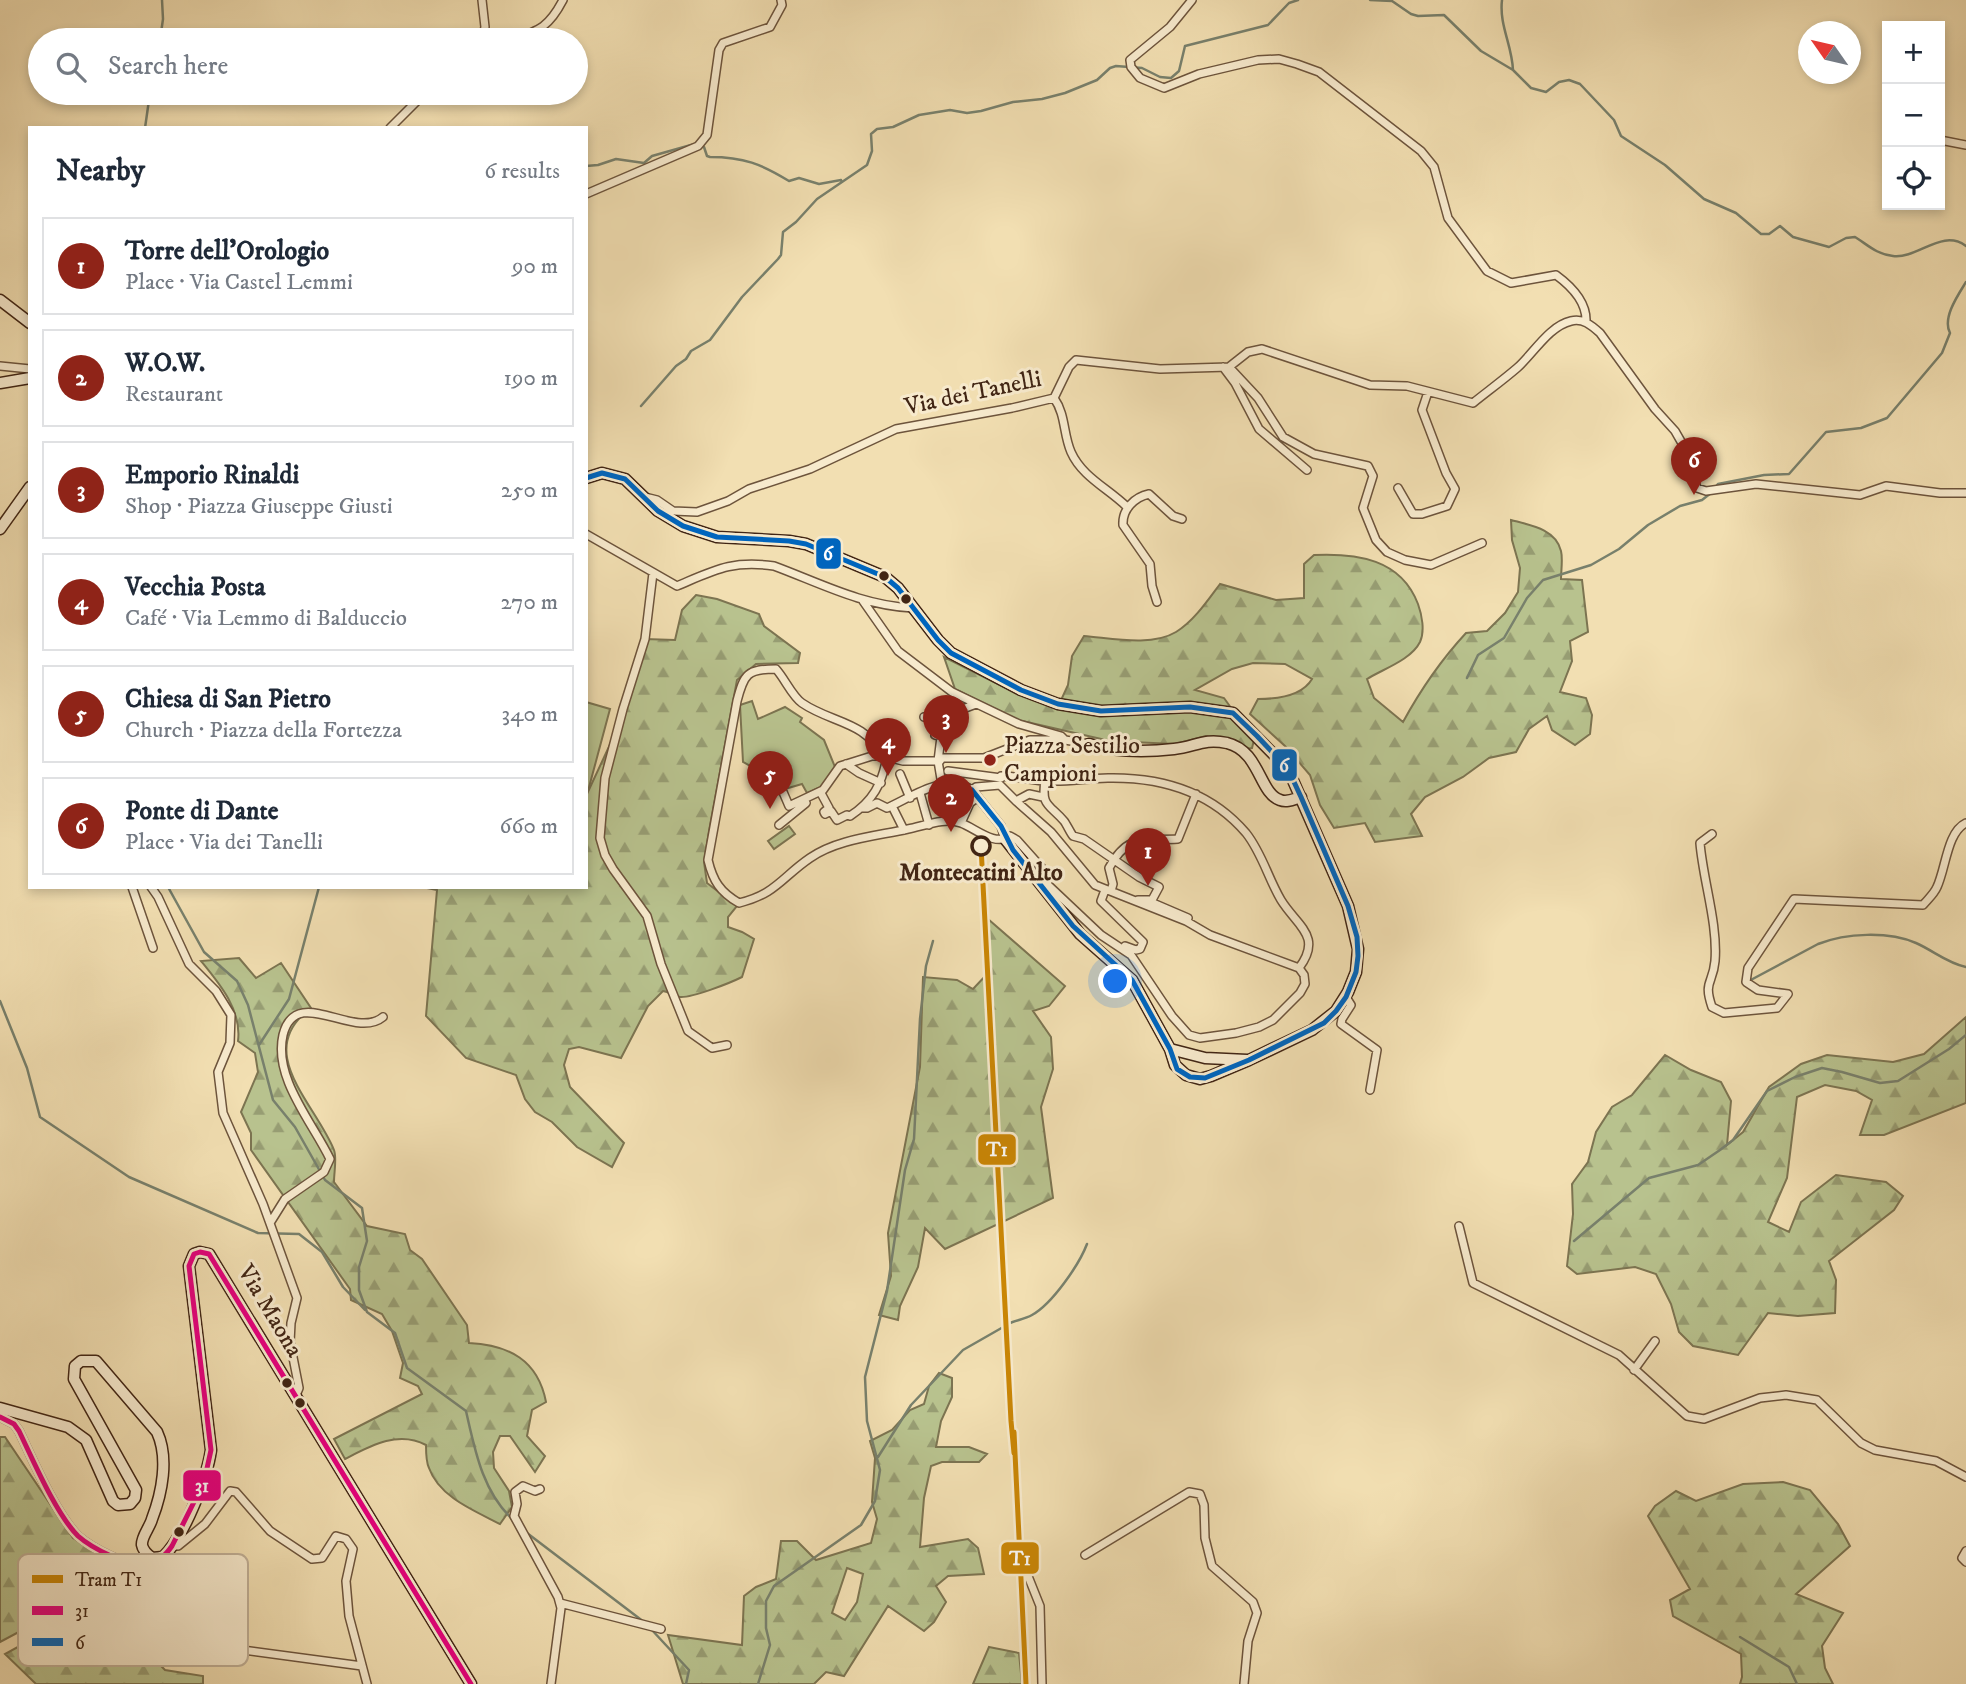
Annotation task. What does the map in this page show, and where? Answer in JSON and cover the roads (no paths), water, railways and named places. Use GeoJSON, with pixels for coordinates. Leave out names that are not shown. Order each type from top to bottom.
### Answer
{"type":"FeatureCollection","features":[{"type":"Feature","properties":{"kind":"street"},"geometry":{"type":"LineString","coordinates":[[482,0],[485,28]]}},
{"type":"Feature","properties":{"kind":"street"},"geometry":{"type":"LineString","coordinates":[[543,28],[553,19],[563,0]]}},
{"type":"Feature","properties":{"kind":"street"},"geometry":{"type":"LineString","coordinates":[[588,193],[698,146],[707,135],[719,50],[723,43],[770,27],[782,0]]}},
{"type":"Feature","properties":{"kind":"street"},"geometry":{"type":"LineString","coordinates":[[1192,0],[1170,27],[1130,61],[1130,67],[1140,78],[1157,87],[1169,88],[1199,74],[1258,60],[1279,60],[1319,72],[1421,151],[1434,167],[1448,218],[1487,271],[1511,284],[1556,275],[1567,283],[1581,301],[1586,322],[1600,333],[1675,432],[1691,459],[1697,488],[1713,490],[1756,484],[1860,495],[1886,486],[1940,493],[1966,493]]}},
{"type":"Feature","properties":{"kind":"street"},"geometry":{"type":"LineString","coordinates":[[392,126],[413,105]]}},
{"type":"Feature","properties":{"kind":"street"},"geometry":{"type":"LineString","coordinates":[[1945,141],[1966,145]]}},
{"type":"Feature","properties":{"kind":"street"},"geometry":{"type":"LineString","coordinates":[[0,300],[28,321]]}},
{"type":"Feature","properties":{"kind":"street","name":"Via dei Tanelli"},"geometry":{"type":"LineString","coordinates":[[645,497],[657,500],[673,511],[696,512],[728,501],[749,489],[810,468],[896,429],[1054,398],[1069,367],[1076,360],[1160,369],[1226,367],[1248,352],[1262,349],[1370,385],[1407,386],[1473,402],[1518,367],[1564,323],[1573,320],[1586,322]]}},
{"type":"Feature","properties":{"kind":"street"},"geometry":{"type":"LineString","coordinates":[[0,366],[28,369]]}},
{"type":"Feature","properties":{"kind":"street"},"geometry":{"type":"LineString","coordinates":[[1226,367],[1259,429],[1307,470]]}},
{"type":"Feature","properties":{"kind":"street"},"geometry":{"type":"LineString","coordinates":[[1226,367],[1258,398],[1283,437],[1314,454],[1368,466],[1373,476],[1363,508],[1376,540],[1387,552],[1405,560],[1431,565],[1482,543]]}},
{"type":"Feature","properties":{"kind":"street"},"geometry":{"type":"LineString","coordinates":[[0,383],[28,378]]}},
{"type":"Feature","properties":{"kind":"street"},"geometry":{"type":"LineString","coordinates":[[1398,488],[1413,514],[1447,506],[1455,489],[1446,473],[1422,410],[1428,392]]}},
{"type":"Feature","properties":{"kind":"street"},"geometry":{"type":"LineString","coordinates":[[1054,398],[1061,410],[1072,455],[1087,474],[1127,507]]}},
{"type":"Feature","properties":{"kind":"street"},"geometry":{"type":"LineString","coordinates":[[588,477],[602,473],[625,480],[658,511],[683,526],[718,537],[806,544],[885,578],[898,588],[951,653],[981,670],[1058,704],[1101,711],[1190,708],[1233,713],[1288,769],[1348,906],[1357,937],[1356,972],[1346,997],[1336,1011],[1318,1027],[1249,1060],[1197,1079],[1177,1069],[1170,1049],[1132,980],[1080,934],[1005,839],[1001,827],[970,788],[942,785],[887,808],[877,803],[863,808]]}},
{"type":"Feature","properties":{"kind":"street"},"geometry":{"type":"LineString","coordinates":[[0,529],[28,490]]}},
{"type":"Feature","properties":{"kind":"street"},"geometry":{"type":"LineString","coordinates":[[1157,601],[1152,586],[1150,564],[1123,524],[1123,517],[1127,507],[1140,496],[1149,494],[1173,516],[1182,519]]}},
{"type":"Feature","properties":{"kind":"street"},"geometry":{"type":"LineString","coordinates":[[588,535],[677,586],[722,567],[759,564],[774,566],[863,601],[913,608]]}},
{"type":"Feature","properties":{"kind":"street"},"geometry":{"type":"LineString","coordinates":[[653,573],[646,639],[623,709],[606,778],[600,838],[613,869],[648,916],[661,964],[688,1031],[712,1048],[727,1045]]}},
{"type":"Feature","properties":{"kind":"street"},"geometry":{"type":"LineString","coordinates":[[863,601],[898,651],[952,692],[1019,724],[1061,736],[1065,740]]}},
{"type":"Feature","properties":{"kind":"street"},"geometry":{"type":"LineString","coordinates":[[822,795],[829,808],[824,811],[825,814],[831,811],[837,820],[863,808],[881,783],[884,756],[865,731],[799,702],[776,669],[758,669],[748,674],[742,682],[737,701],[708,860],[713,879],[725,895],[739,903],[758,899],[780,885],[810,858],[831,846],[952,820],[994,839],[1010,836],[1017,841],[1042,868],[1048,885],[1101,935],[1131,955],[1172,1016],[1189,1035],[1200,1038],[1259,1027],[1273,1020],[1300,993],[1305,984],[1300,968],[1095,885],[1051,832],[1016,801],[1003,782],[990,776],[948,771]]}},
{"type":"Feature","properties":{"kind":"street"},"geometry":{"type":"LineString","coordinates":[[924,717],[939,718],[976,704]]}},
{"type":"Feature","properties":{"kind":"street"},"geometry":{"type":"LineString","coordinates":[[939,718],[935,735],[941,737],[939,761],[942,785]]}},
{"type":"Feature","properties":{"kind":"street"},"geometry":{"type":"LineString","coordinates":[[783,792],[789,806],[823,790],[840,765],[884,756],[903,761],[939,761],[949,757],[975,759],[1030,740],[1065,740],[1122,750],[1176,749],[1206,741],[1230,744],[1250,756],[1274,797],[1289,801],[1301,797]]}},
{"type":"Feature","properties":{"kind":"street"},"geometry":{"type":"LineString","coordinates":[[846,764],[881,783]]}},
{"type":"Feature","properties":{"kind":"street"},"geometry":{"type":"LineString","coordinates":[[900,774],[910,798]]}},
{"type":"Feature","properties":{"kind":"street"},"geometry":{"type":"LineString","coordinates":[[961,823],[976,787],[1003,782],[1129,778],[1162,781],[1196,794],[1227,812],[1248,835],[1281,899],[1307,932],[1310,942],[1307,957],[1300,968]]}},
{"type":"Feature","properties":{"kind":"street"},"geometry":{"type":"LineString","coordinates":[[1045,781],[1043,797],[1073,836],[1084,839],[1159,887],[1152,900]]}},
{"type":"Feature","properties":{"kind":"street"},"geometry":{"type":"LineString","coordinates":[[779,825],[812,798],[822,795],[828,788],[826,786]]}},
{"type":"Feature","properties":{"kind":"street"},"geometry":{"type":"LineString","coordinates":[[920,793],[929,825]]}},
{"type":"Feature","properties":{"kind":"street"},"geometry":{"type":"LineString","coordinates":[[1016,801],[1029,794],[1043,797]]}},
{"type":"Feature","properties":{"kind":"street"},"geometry":{"type":"LineString","coordinates":[[1087,921],[1130,949],[1140,949],[1143,942],[1140,938],[1101,901],[1113,884],[1108,871],[1114,859],[1131,841],[1178,839],[1196,794]]}},
{"type":"Feature","properties":{"kind":"street"},"geometry":{"type":"LineString","coordinates":[[892,806],[904,830]]}},
{"type":"Feature","properties":{"kind":"street"},"geometry":{"type":"LineString","coordinates":[[1712,834],[1700,843],[1716,945],[1715,965],[1706,991],[1712,1007],[1724,1013],[1777,1008],[1788,994],[1758,990],[1746,982],[1748,968],[1794,899],[1923,905],[1936,891],[1950,841],[1959,826],[1966,822]]}},
{"type":"Feature","properties":{"kind":"street"},"geometry":{"type":"LineString","coordinates":[[133,889],[153,948]]}},
{"type":"Feature","properties":{"kind":"street"},"geometry":{"type":"LineString","coordinates":[[152,889],[189,964],[216,991],[231,1015],[230,1043],[218,1072],[223,1113],[270,1223],[297,1298],[290,1342],[299,1388],[296,1395]]}},
{"type":"Feature","properties":{"kind":"street"},"geometry":{"type":"LineString","coordinates":[[1128,898],[1152,900],[1153,903],[1181,914],[1202,930]]}},
{"type":"Feature","properties":{"kind":"street"},"geometry":{"type":"LineString","coordinates":[[1346,997],[1351,1005],[1341,1024],[1377,1050],[1370,1090]]}},
{"type":"Feature","properties":{"kind":"street"},"geometry":{"type":"LineString","coordinates":[[270,1223],[285,1199],[324,1172],[330,1160],[317,1133],[289,1089],[283,1060],[283,1036],[290,1020],[298,1014],[310,1012],[356,1023],[378,1021],[383,1017]]}},
{"type":"Feature","properties":{"kind":"street"},"geometry":{"type":"LineString","coordinates":[[1170,1049],[1205,1058],[1249,1060]]}},
{"type":"Feature","properties":{"kind":"street"},"geometry":{"type":"LineString","coordinates":[[1459,1226],[1473,1283],[1619,1355],[1687,1416],[1704,1419],[1760,1398],[1786,1395],[1817,1400],[1861,1443],[1875,1450],[1936,1461],[1966,1477]]}},
{"type":"Feature","properties":{"kind":"street","name":"Via Maona"},"geometry":{"type":"LineString","coordinates":[[172,1546],[204,1482],[211,1450],[189,1266],[194,1254],[202,1252],[213,1258],[471,1684]]}},
{"type":"Feature","properties":{"kind":"street"},"geometry":{"type":"LineString","coordinates":[[1634,1370],[1655,1341]]}},
{"type":"Feature","properties":{"kind":"street"},"geometry":{"type":"LineString","coordinates":[[0,1408],[68,1427],[86,1440],[113,1501],[118,1505],[130,1504],[135,1498],[136,1490],[74,1379],[75,1366],[82,1361],[96,1361],[103,1367],[157,1433],[163,1445],[164,1459],[158,1502],[142,1543],[147,1554]]}},
{"type":"Feature","properties":{"kind":"street"},"geometry":{"type":"LineString","coordinates":[[0,1417],[14,1424],[69,1525],[79,1537],[108,1554]]}},
{"type":"Feature","properties":{"kind":"street"},"geometry":{"type":"LineString","coordinates":[[540,1489],[535,1491],[523,1486],[515,1492],[517,1504],[514,1516],[560,1603],[551,1684]]}},
{"type":"Feature","properties":{"kind":"street"},"geometry":{"type":"LineString","coordinates":[[165,1554],[172,1546],[178,1546],[205,1524],[230,1491],[236,1492],[270,1531],[312,1559],[320,1559],[334,1537],[342,1536],[353,1549],[346,1581],[349,1616],[367,1684]]}},
{"type":"Feature","properties":{"kind":"street"},"geometry":{"type":"LineString","coordinates":[[1085,1555],[1189,1492],[1200,1494],[1204,1505],[1205,1538],[1212,1566],[1253,1602],[1257,1613],[1248,1640],[1244,1684]]}},
{"type":"Feature","properties":{"kind":"street"},"geometry":{"type":"LineString","coordinates":[[1024,1550],[1028,1576],[1040,1606],[1042,1684]]}},
{"type":"Feature","properties":{"kind":"street"},"geometry":{"type":"LineString","coordinates":[[1966,1551],[1962,1558],[1966,1562]]}},
{"type":"Feature","properties":{"kind":"street"},"geometry":{"type":"LineString","coordinates":[[560,1603],[661,1629]]}},
{"type":"Feature","properties":{"kind":"street"},"geometry":{"type":"LineString","coordinates":[[248,1651],[362,1666]]}},
{"type":"Feature","properties":{"kind":"waterway"},"geometry":{"type":"LineString","coordinates":[[162,0],[162,28]]}},
{"type":"Feature","properties":{"kind":"waterway"},"geometry":{"type":"LineString","coordinates":[[641,406],[691,351],[710,340],[742,297],[778,259],[781,255],[783,232],[817,199],[867,165],[872,151],[871,134],[877,129],[893,127],[919,115],[950,110],[967,113],[981,111],[1065,93],[1097,80],[1116,66],[1142,68],[1160,77],[1171,78],[1179,71],[1185,46],[1268,25],[1289,3],[1298,0]]}},
{"type":"Feature","properties":{"kind":"waterway"},"geometry":{"type":"LineString","coordinates":[[1370,0],[1392,1],[1418,16],[1444,15],[1481,51],[1513,70],[1531,88],[1546,92],[1559,82],[1569,80],[1580,84],[1614,120],[1621,136],[1665,165],[1704,199],[1736,213],[1761,234],[1769,234],[1780,226],[1793,237],[1829,247],[1846,238],[1855,237],[1877,251],[1893,256],[1902,256],[1948,240],[1966,246]]}},
{"type":"Feature","properties":{"kind":"waterway"},"geometry":{"type":"LineString","coordinates":[[1502,0],[1502,18],[1513,70]]}},
{"type":"Feature","properties":{"kind":"waterway"},"geometry":{"type":"LineString","coordinates":[[145,126],[148,105]]}},
{"type":"Feature","properties":{"kind":"waterway"},"geometry":{"type":"LineString","coordinates":[[588,166],[616,159],[644,163],[652,156],[698,143],[704,147],[707,156],[752,163],[789,181],[799,178],[819,184],[841,180]]}},
{"type":"Feature","properties":{"kind":"waterway"},"geometry":{"type":"LineString","coordinates":[[1715,488],[1718,484],[1764,475],[1789,474],[1826,432],[1861,428],[1887,418],[1942,353],[1950,333],[1949,314],[1966,282]]}},
{"type":"Feature","properties":{"kind":"waterway"},"geometry":{"type":"LineString","coordinates":[[1467,678],[1478,655],[1504,638],[1527,598],[1543,580],[1591,565],[1619,549],[1648,525],[1680,506],[1702,500],[1711,493]]}},
{"type":"Feature","properties":{"kind":"waterway"},"geometry":{"type":"LineString","coordinates":[[169,889],[204,952],[237,981],[248,1005],[273,1100],[295,1127],[325,1180],[362,1208],[367,1241],[359,1267],[359,1290],[367,1312],[395,1333],[407,1368],[466,1411],[481,1469],[493,1495],[512,1519]]}},
{"type":"Feature","properties":{"kind":"waterway"},"geometry":{"type":"LineString","coordinates":[[259,1045],[289,999],[318,889]]}},
{"type":"Feature","properties":{"kind":"waterway"},"geometry":{"type":"LineString","coordinates":[[1747,982],[1818,944],[1867,935],[1905,939],[1966,967]]}},
{"type":"Feature","properties":{"kind":"waterway"},"geometry":{"type":"LineString","coordinates":[[758,1684],[770,1645],[766,1628],[766,1601],[774,1586],[861,1525],[875,1501],[880,1470],[867,1421],[865,1377],[887,1291],[905,1170],[914,1139],[920,1019],[926,966],[933,941]]}},
{"type":"Feature","properties":{"kind":"waterway"},"geometry":{"type":"LineString","coordinates":[[0,1001],[27,1068],[40,1117],[129,1177],[258,1233],[299,1234],[322,1252],[343,1287],[365,1310]]}},
{"type":"Feature","properties":{"kind":"waterway"},"geometry":{"type":"LineString","coordinates":[[1574,1241],[1649,1178],[1698,1165],[1733,1140],[1767,1091],[1795,1077],[1822,1068],[1880,1083],[1898,1081],[1966,1035]]}},
{"type":"Feature","properties":{"kind":"waterway"},"geometry":{"type":"LineString","coordinates":[[1010,1323],[1032,1315],[1048,1302],[1071,1273],[1087,1244]]}},
{"type":"Feature","properties":{"kind":"waterway"},"geometry":{"type":"LineString","coordinates":[[878,1457],[911,1405],[963,1350],[1005,1326]]}},
{"type":"Feature","properties":{"kind":"waterway"},"geometry":{"type":"LineString","coordinates":[[527,1533],[644,1622]]}},
{"type":"Feature","properties":{"kind":"waterway"},"geometry":{"type":"LineString","coordinates":[[651,1629],[689,1670],[686,1684]]}},
{"type":"Feature","properties":{"kind":"waterway"},"geometry":{"type":"LineString","coordinates":[[1740,1637],[1789,1667],[1797,1684]]}},
{"type":"Feature","properties":{"kind":"tram line","name":"T1"},"geometry":{"type":"LineString","coordinates":[[981,846],[1014,1453]]}},
{"type":"Feature","properties":{"kind":"tram line","name":"T1"},"geometry":{"type":"LineString","coordinates":[[1014,1432],[1026,1684]]}},
{"type":"Feature","properties":{"kind":"place","name":"Ponte di Dante"},"geometry":{"type":"Point","coordinates":[1694,495]}},
{"type":"Feature","properties":{"kind":"place","name":"Emporio Rinaldi"},"geometry":{"type":"Point","coordinates":[946,753]}},
{"type":"Feature","properties":{"kind":"place","name":"Piazza Sestilio Campioni"},"geometry":{"type":"Point","coordinates":[990,760]}},
{"type":"Feature","properties":{"kind":"place","name":"Vecchia Posta"},"geometry":{"type":"Point","coordinates":[888,776]}},
{"type":"Feature","properties":{"kind":"place","name":"Chiesa di San Pietro"},"geometry":{"type":"Point","coordinates":[770,809]}},
{"type":"Feature","properties":{"kind":"place","name":"W.O.W."},"geometry":{"type":"Point","coordinates":[951,832]}},
{"type":"Feature","properties":{"kind":"place","name":"Montecatini Alto"},"geometry":{"type":"Point","coordinates":[981,846]}},
{"type":"Feature","properties":{"kind":"place","name":"Torre dell'Orologio"},"geometry":{"type":"Point","coordinates":[1148,886]}}]}
